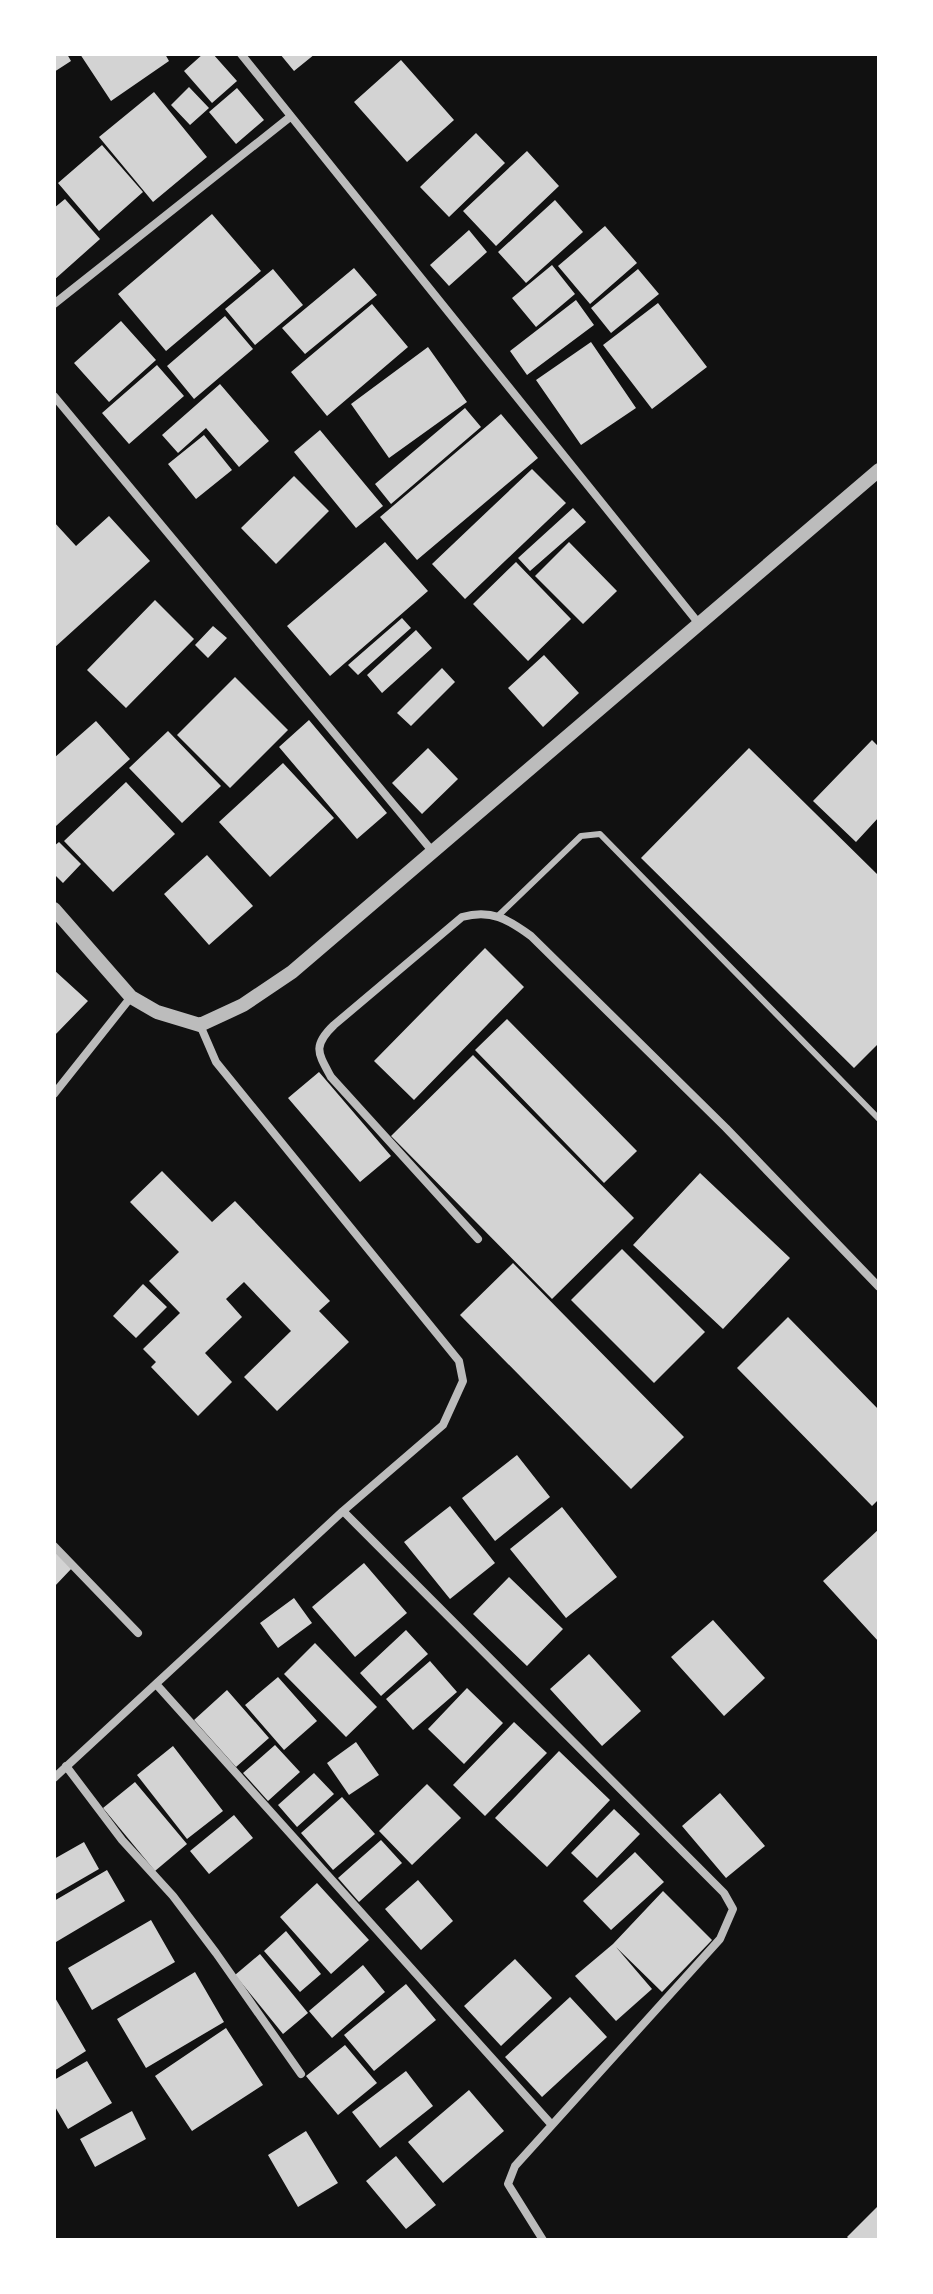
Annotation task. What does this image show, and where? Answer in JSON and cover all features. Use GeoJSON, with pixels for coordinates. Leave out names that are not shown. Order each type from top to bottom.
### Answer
{"type":"FeatureCollection","features":[{"type":"Feature","properties":{"kind":"street"},"geometry":{"type":"LineString","coordinates":[[241,54],[700,625]]}},
{"type":"Feature","properties":{"kind":"street"},"geometry":{"type":"LineString","coordinates":[[54,304],[290,117]]}},
{"type":"Feature","properties":{"kind":"street"},"geometry":{"type":"LineString","coordinates":[[54,396],[433,852]]}},
{"type":"Feature","properties":{"kind":"street"},"geometry":{"type":"LineString","coordinates":[[54,909],[131,997],[157,1012],[200,1025],[243,1005],[292,972],[879,470]]}},
{"type":"Feature","properties":{"kind":"street"},"geometry":{"type":"LineString","coordinates":[[478,1239],[331,1077],[318,1054],[320,1039],[334,1025],[462,917],[480,912],[498,916],[531,936],[726,1128],[879,1287]]}},
{"type":"Feature","properties":{"kind":"street"},"geometry":{"type":"LineString","coordinates":[[54,1094],[131,997]]}},
{"type":"Feature","properties":{"kind":"street"},"geometry":{"type":"LineString","coordinates":[[54,1778],[343,1511],[443,1425],[463,1381],[459,1361],[216,1062],[200,1025]]}},
{"type":"Feature","properties":{"kind":"street"},"geometry":{"type":"LineString","coordinates":[[343,1511],[724,1893],[733,1909],[720,1939],[527,2150],[508,2184],[543,2240]]}},
{"type":"Feature","properties":{"kind":"street"},"geometry":{"type":"LineString","coordinates":[[54,1546],[138,1633]]}},
{"type":"Feature","properties":{"kind":"street"},"geometry":{"type":"LineString","coordinates":[[156,1684],[551,2124]]}},
{"type":"Feature","properties":{"kind":"street"},"geometry":{"type":"LineString","coordinates":[[66,1766],[122,1840],[164,1886],[208,1942],[301,2074]]}},
{"type":"Feature","properties":{"kind":"lane"},"geometry":{"type":"LineString","coordinates":[[498,916],[581,836],[600,834],[879,1119]]}},
{"type":"Feature","properties":{"kind":"building"},"geometry":{"type":"Polygon","coordinates":[[[54,54],[67,54],[71,61],[54,72],[54,54]]]}},
{"type":"Feature","properties":{"kind":"building"},"geometry":{"type":"Polygon","coordinates":[[[80,54],[165,54],[169,61],[111,101],[80,54]]]}},
{"type":"Feature","properties":{"kind":"building"},"geometry":{"type":"Polygon","coordinates":[[[203,54],[213,54],[237,81],[212,103],[184,71],[203,54]]]}},
{"type":"Feature","properties":{"kind":"building"},"geometry":{"type":"Polygon","coordinates":[[[280,54],[315,54],[294,71],[280,54]]]}},
{"type":"Feature","properties":{"kind":"building"},"geometry":{"type":"Polygon","coordinates":[[[401,60],[454,120],[407,162],[354,102],[401,60]]]}},
{"type":"Feature","properties":{"kind":"building"},"geometry":{"type":"Polygon","coordinates":[[[189,87],[209,108],[190,125],[171,105],[189,87]]]}},
{"type":"Feature","properties":{"kind":"building"},"geometry":{"type":"Polygon","coordinates":[[[237,88],[264,120],[236,144],[209,112],[237,88]]]}},
{"type":"Feature","properties":{"kind":"building"},"geometry":{"type":"Polygon","coordinates":[[[154,92],[207,157],[153,202],[99,137],[154,92]]]}},
{"type":"Feature","properties":{"kind":"building"},"geometry":{"type":"Polygon","coordinates":[[[476,133],[505,163],[449,217],[420,187],[476,133]]]}},
{"type":"Feature","properties":{"kind":"building"},"geometry":{"type":"Polygon","coordinates":[[[102,145],[143,192],[99,231],[58,183],[102,145]]]}},
{"type":"Feature","properties":{"kind":"building"},"geometry":{"type":"Polygon","coordinates":[[[527,151],[559,186],[496,246],[463,211],[527,151]]]}},
{"type":"Feature","properties":{"kind":"building"},"geometry":{"type":"Polygon","coordinates":[[[65,199],[100,239],[54,280],[54,208],[65,199]]]}},
{"type":"Feature","properties":{"kind":"building"},"geometry":{"type":"Polygon","coordinates":[[[555,200],[583,232],[526,283],[498,252],[555,200]]]}},
{"type":"Feature","properties":{"kind":"building"},"geometry":{"type":"Polygon","coordinates":[[[212,214],[261,271],[166,351],[118,294],[212,214]]]}},
{"type":"Feature","properties":{"kind":"building"},"geometry":{"type":"Polygon","coordinates":[[[605,226],[637,263],[590,304],[558,266],[605,226]]]}},
{"type":"Feature","properties":{"kind":"building"},"geometry":{"type":"Polygon","coordinates":[[[469,230],[487,252],[449,286],[430,265],[469,230]]]}},
{"type":"Feature","properties":{"kind":"building"},"geometry":{"type":"Polygon","coordinates":[[[552,265],[575,294],[536,327],[512,298],[552,265]]]}},
{"type":"Feature","properties":{"kind":"building"},"geometry":{"type":"Polygon","coordinates":[[[354,268],[377,295],[305,354],[282,328],[354,268]]]}},
{"type":"Feature","properties":{"kind":"building"},"geometry":{"type":"Polygon","coordinates":[[[273,269],[303,305],[255,345],[225,309],[273,269]]]}},
{"type":"Feature","properties":{"kind":"building"},"geometry":{"type":"Polygon","coordinates":[[[638,269],[659,294],[611,333],[591,308],[638,269]]]}},
{"type":"Feature","properties":{"kind":"building"},"geometry":{"type":"Polygon","coordinates":[[[576,300],[594,325],[527,375],[510,351],[576,300]]]}},
{"type":"Feature","properties":{"kind":"building"},"geometry":{"type":"Polygon","coordinates":[[[658,303],[707,367],[652,409],[603,345],[658,303]]]}},
{"type":"Feature","properties":{"kind":"building"},"geometry":{"type":"Polygon","coordinates":[[[372,304],[408,347],[327,416],[291,372],[372,304]]]}},
{"type":"Feature","properties":{"kind":"building"},"geometry":{"type":"Polygon","coordinates":[[[225,316],[253,349],[194,399],[167,366],[225,316]]]}},
{"type":"Feature","properties":{"kind":"building"},"geometry":{"type":"Polygon","coordinates":[[[121,321],[156,360],[109,402],[74,363],[121,321]]]}},
{"type":"Feature","properties":{"kind":"building"},"geometry":{"type":"Polygon","coordinates":[[[591,342],[636,408],[581,445],[536,380],[591,342]]]}},
{"type":"Feature","properties":{"kind":"building"},"geometry":{"type":"Polygon","coordinates":[[[428,347],[467,402],[389,458],[351,404],[428,347]]]}},
{"type":"Feature","properties":{"kind":"building"},"geometry":{"type":"Polygon","coordinates":[[[157,365],[184,396],[129,444],[102,413],[157,365]]]}},
{"type":"Feature","properties":{"kind":"building"},"geometry":{"type":"Polygon","coordinates":[[[220,384],[269,441],[239,467],[206,428],[178,453],[162,435],[220,384]]]}},
{"type":"Feature","properties":{"kind":"building"},"geometry":{"type":"Polygon","coordinates":[[[465,408],[481,427],[391,504],[375,484],[465,408]]]}},
{"type":"Feature","properties":{"kind":"building"},"geometry":{"type":"Polygon","coordinates":[[[501,414],[538,458],[417,560],[380,517],[501,414]]]}},
{"type":"Feature","properties":{"kind":"building"},"geometry":{"type":"Polygon","coordinates":[[[320,430],[383,506],[356,528],[294,452],[320,430]]]}},
{"type":"Feature","properties":{"kind":"building"},"geometry":{"type":"Polygon","coordinates":[[[204,435],[232,470],[196,499],[168,464],[204,435]]]}},
{"type":"Feature","properties":{"kind":"building"},"geometry":{"type":"Polygon","coordinates":[[[532,469],[566,503],[465,599],[432,564],[532,469]]]}},
{"type":"Feature","properties":{"kind":"building"},"geometry":{"type":"Polygon","coordinates":[[[294,476],[329,511],[276,564],[241,528],[294,476]]]}},
{"type":"Feature","properties":{"kind":"building"},"geometry":{"type":"Polygon","coordinates":[[[573,508],[586,522],[530,571],[518,558],[573,508]]]}},
{"type":"Feature","properties":{"kind":"building"},"geometry":{"type":"Polygon","coordinates":[[[109,516],[150,561],[54,648],[54,522],[76,546],[109,516]]]}},
{"type":"Feature","properties":{"kind":"building"},"geometry":{"type":"Polygon","coordinates":[[[385,542],[428,591],[330,676],[287,626],[385,542]]]}},
{"type":"Feature","properties":{"kind":"building"},"geometry":{"type":"Polygon","coordinates":[[[569,542],[617,591],[583,624],[535,576],[569,542]]]}},
{"type":"Feature","properties":{"kind":"building"},"geometry":{"type":"Polygon","coordinates":[[[516,562],[571,619],[528,661],[473,604],[516,562]]]}},
{"type":"Feature","properties":{"kind":"building"},"geometry":{"type":"Polygon","coordinates":[[[155,600],[194,639],[126,708],[87,670],[155,600]]]}},
{"type":"Feature","properties":{"kind":"building"},"geometry":{"type":"Polygon","coordinates":[[[402,618],[411,628],[358,675],[348,665],[402,618]]]}},
{"type":"Feature","properties":{"kind":"building"},"geometry":{"type":"Polygon","coordinates":[[[213,626],[227,638],[208,658],[195,645],[213,626]]]}},
{"type":"Feature","properties":{"kind":"building"},"geometry":{"type":"Polygon","coordinates":[[[416,630],[432,648],[382,693],[367,675],[416,630]]]}},
{"type":"Feature","properties":{"kind":"building"},"geometry":{"type":"Polygon","coordinates":[[[544,655],[579,693],[543,727],[508,688],[544,655]]]}},
{"type":"Feature","properties":{"kind":"building"},"geometry":{"type":"Polygon","coordinates":[[[442,668],[455,682],[411,726],[397,713],[442,668]]]}},
{"type":"Feature","properties":{"kind":"building"},"geometry":{"type":"Polygon","coordinates":[[[235,677],[288,730],[230,788],[177,735],[235,677]]]}},
{"type":"Feature","properties":{"kind":"building"},"geometry":{"type":"Polygon","coordinates":[[[309,720],[387,813],[357,839],[279,747],[309,720]]]}},
{"type":"Feature","properties":{"kind":"building"},"geometry":{"type":"Polygon","coordinates":[[[96,721],[130,759],[56,826],[54,758],[96,721]]]}},
{"type":"Feature","properties":{"kind":"building"},"geometry":{"type":"Polygon","coordinates":[[[168,731],[221,786],[182,823],[129,768],[168,731]]]}},
{"type":"Feature","properties":{"kind":"building"},"geometry":{"type":"Polygon","coordinates":[[[872,740],[879,747],[879,817],[856,842],[813,801],[872,740]]]}},
{"type":"Feature","properties":{"kind":"building"},"geometry":{"type":"Polygon","coordinates":[[[428,748],[458,779],[422,814],[392,783],[428,748]]]}},
{"type":"Feature","properties":{"kind":"building"},"geometry":{"type":"Polygon","coordinates":[[[749,748],[879,876],[879,1043],[854,1068],[641,858],[749,748]]]}},
{"type":"Feature","properties":{"kind":"building"},"geometry":{"type":"Polygon","coordinates":[[[283,763],[334,818],[270,877],[219,822],[283,763]]]}},
{"type":"Feature","properties":{"kind":"building"},"geometry":{"type":"Polygon","coordinates":[[[126,782],[175,834],[113,892],[64,841],[126,782]]]}},
{"type":"Feature","properties":{"kind":"building"},"geometry":{"type":"Polygon","coordinates":[[[59,842],[81,864],[63,883],[54,874],[54,846],[59,842]]]}},
{"type":"Feature","properties":{"kind":"building"},"geometry":{"type":"Polygon","coordinates":[[[207,855],[253,906],[209,945],[164,894],[207,855]]]}},
{"type":"Feature","properties":{"kind":"building"},"geometry":{"type":"Polygon","coordinates":[[[485,948],[524,987],[414,1100],[374,1061],[485,948]]]}},
{"type":"Feature","properties":{"kind":"building"},"geometry":{"type":"Polygon","coordinates":[[[54,970],[88,1001],[54,1036],[54,970]]]}},
{"type":"Feature","properties":{"kind":"building"},"geometry":{"type":"Polygon","coordinates":[[[507,1019],[637,1151],[604,1183],[475,1050],[507,1019]]]}},
{"type":"Feature","properties":{"kind":"building"},"geometry":{"type":"Polygon","coordinates":[[[473,1055],[634,1218],[552,1299],[391,1136],[473,1055]]]}},
{"type":"Feature","properties":{"kind":"building"},"geometry":{"type":"Polygon","coordinates":[[[319,1072],[391,1156],[360,1182],[288,1098],[319,1072]]]}},
{"type":"Feature","properties":{"kind":"building"},"geometry":{"type":"Polygon","coordinates":[[[162,1171],[212,1222],[235,1201],[330,1301],[319,1311],[349,1342],[277,1411],[244,1377],[291,1331],[244,1282],[226,1299],[242,1317],[205,1353],[232,1382],[198,1416],[151,1367],[156,1362],[143,1349],[180,1313],[149,1281],[179,1252],[130,1202],[162,1171]]]}},
{"type":"Feature","properties":{"kind":"building"},"geometry":{"type":"Polygon","coordinates":[[[700,1173],[790,1258],[723,1329],[633,1245],[700,1173]]]}},
{"type":"Feature","properties":{"kind":"building"},"geometry":{"type":"Polygon","coordinates":[[[622,1249],[705,1332],[654,1383],[571,1300],[622,1249]]]}},
{"type":"Feature","properties":{"kind":"building"},"geometry":{"type":"Polygon","coordinates":[[[513,1263],[684,1437],[631,1489],[460,1315],[513,1263]]]}},
{"type":"Feature","properties":{"kind":"building"},"geometry":{"type":"Polygon","coordinates":[[[143,1284],[167,1307],[136,1338],[113,1316],[143,1284]]]}},
{"type":"Feature","properties":{"kind":"building"},"geometry":{"type":"Polygon","coordinates":[[[788,1317],[879,1410],[879,1499],[872,1506],[737,1368],[788,1317]]]}},
{"type":"Feature","properties":{"kind":"building"},"geometry":{"type":"Polygon","coordinates":[[[517,1455],[550,1497],[495,1541],[462,1498],[517,1455]]]}},
{"type":"Feature","properties":{"kind":"building"},"geometry":{"type":"Polygon","coordinates":[[[450,1506],[495,1563],[450,1599],[404,1542],[450,1506]]]}},
{"type":"Feature","properties":{"kind":"building"},"geometry":{"type":"Polygon","coordinates":[[[562,1507],[617,1577],[566,1618],[510,1549],[562,1507]]]}},
{"type":"Feature","properties":{"kind":"building"},"geometry":{"type":"Polygon","coordinates":[[[879,1529],[879,1642],[823,1581],[879,1529]]]}},
{"type":"Feature","properties":{"kind":"building"},"geometry":{"type":"Polygon","coordinates":[[[54,1551],[72,1568],[54,1587],[54,1551]]]}},
{"type":"Feature","properties":{"kind":"building"},"geometry":{"type":"Polygon","coordinates":[[[364,1563],[407,1613],[355,1657],[312,1607],[364,1563]]]}},
{"type":"Feature","properties":{"kind":"building"},"geometry":{"type":"Polygon","coordinates":[[[509,1577],[563,1629],[527,1666],[473,1614],[509,1577]]]}},
{"type":"Feature","properties":{"kind":"building"},"geometry":{"type":"Polygon","coordinates":[[[294,1598],[312,1623],[278,1648],[260,1623],[294,1598]]]}},
{"type":"Feature","properties":{"kind":"building"},"geometry":{"type":"Polygon","coordinates":[[[713,1620],[765,1678],[724,1716],[671,1657],[713,1620]]]}},
{"type":"Feature","properties":{"kind":"building"},"geometry":{"type":"Polygon","coordinates":[[[406,1630],[428,1654],[381,1696],[360,1673],[406,1630]]]}},
{"type":"Feature","properties":{"kind":"building"},"geometry":{"type":"Polygon","coordinates":[[[315,1643],[377,1707],[346,1737],[284,1674],[315,1643]]]}},
{"type":"Feature","properties":{"kind":"building"},"geometry":{"type":"Polygon","coordinates":[[[589,1654],[641,1711],[602,1746],[550,1689],[589,1654]]]}},
{"type":"Feature","properties":{"kind":"building"},"geometry":{"type":"Polygon","coordinates":[[[430,1661],[457,1692],[413,1730],[386,1699],[430,1661]]]}},
{"type":"Feature","properties":{"kind":"building"},"geometry":{"type":"Polygon","coordinates":[[[278,1677],[317,1721],[284,1750],[245,1705],[278,1677]]]}},
{"type":"Feature","properties":{"kind":"building"},"geometry":{"type":"Polygon","coordinates":[[[467,1688],[503,1723],[464,1764],[428,1729],[467,1688]]]}},
{"type":"Feature","properties":{"kind":"building"},"geometry":{"type":"Polygon","coordinates":[[[227,1690],[269,1738],[236,1767],[194,1720],[227,1690]]]}},
{"type":"Feature","properties":{"kind":"building"},"geometry":{"type":"Polygon","coordinates":[[[514,1722],[547,1753],[485,1816],[453,1785],[514,1722]]]}},
{"type":"Feature","properties":{"kind":"building"},"geometry":{"type":"Polygon","coordinates":[[[356,1742],[379,1775],[349,1795],[327,1763],[356,1742]]]}},
{"type":"Feature","properties":{"kind":"building"},"geometry":{"type":"Polygon","coordinates":[[[275,1745],[300,1772],[268,1801],[243,1773],[275,1745]]]}},
{"type":"Feature","properties":{"kind":"building"},"geometry":{"type":"Polygon","coordinates":[[[173,1746],[223,1811],[187,1839],[137,1775],[173,1746]]]}},
{"type":"Feature","properties":{"kind":"building"},"geometry":{"type":"Polygon","coordinates":[[[559,1751],[610,1800],[547,1867],[495,1818],[559,1751]]]}},
{"type":"Feature","properties":{"kind":"building"},"geometry":{"type":"Polygon","coordinates":[[[314,1773],[334,1794],[297,1827],[278,1805],[314,1773]]]}},
{"type":"Feature","properties":{"kind":"building"},"geometry":{"type":"Polygon","coordinates":[[[135,1782],[187,1844],[155,1871],[103,1808],[135,1782]]]}},
{"type":"Feature","properties":{"kind":"building"},"geometry":{"type":"Polygon","coordinates":[[[427,1784],[461,1818],[412,1865],[379,1831],[427,1784]]]}},
{"type":"Feature","properties":{"kind":"building"},"geometry":{"type":"Polygon","coordinates":[[[720,1793],[765,1846],[726,1878],[682,1826],[720,1793]]]}},
{"type":"Feature","properties":{"kind":"building"},"geometry":{"type":"Polygon","coordinates":[[[342,1797],[375,1834],[333,1870],[301,1833],[342,1797]]]}},
{"type":"Feature","properties":{"kind":"building"},"geometry":{"type":"Polygon","coordinates":[[[614,1809],[640,1834],[597,1878],[571,1853],[614,1809]]]}},
{"type":"Feature","properties":{"kind":"building"},"geometry":{"type":"Polygon","coordinates":[[[234,1815],[253,1838],[209,1874],[190,1851],[234,1815]]]}},
{"type":"Feature","properties":{"kind":"building"},"geometry":{"type":"Polygon","coordinates":[[[381,1840],[402,1863],[359,1902],[338,1878],[381,1840]]]}},
{"type":"Feature","properties":{"kind":"building"},"geometry":{"type":"Polygon","coordinates":[[[84,1842],[99,1869],[54,1895],[54,1859],[84,1842]]]}},
{"type":"Feature","properties":{"kind":"building"},"geometry":{"type":"Polygon","coordinates":[[[635,1852],[664,1882],[611,1930],[583,1901],[635,1852]]]}},
{"type":"Feature","properties":{"kind":"building"},"geometry":{"type":"Polygon","coordinates":[[[107,1870],[125,1901],[56,1942],[54,1901],[107,1870]]]}},
{"type":"Feature","properties":{"kind":"building"},"geometry":{"type":"Polygon","coordinates":[[[418,1880],[453,1921],[421,1950],[385,1909],[418,1880]]]}},
{"type":"Feature","properties":{"kind":"building"},"geometry":{"type":"Polygon","coordinates":[[[317,1883],[369,1940],[331,1974],[280,1917],[317,1883]]]}},
{"type":"Feature","properties":{"kind":"building"},"geometry":{"type":"Polygon","coordinates":[[[663,1891],[712,1940],[662,1992],[616,1947],[652,1989],[616,2021],[575,1976],[613,1944],[663,1891]]]}},
{"type":"Feature","properties":{"kind":"building"},"geometry":{"type":"Polygon","coordinates":[[[151,1920],[175,1962],[92,2010],[68,1968],[151,1920]]]}},
{"type":"Feature","properties":{"kind":"building"},"geometry":{"type":"Polygon","coordinates":[[[286,1931],[321,1974],[300,1992],[264,1951],[286,1931]]]}},
{"type":"Feature","properties":{"kind":"building"},"geometry":{"type":"Polygon","coordinates":[[[260,1954],[308,2013],[283,2034],[235,1975],[260,1954]]]}},
{"type":"Feature","properties":{"kind":"building"},"geometry":{"type":"Polygon","coordinates":[[[515,1959],[552,1998],[501,2046],[464,2006],[515,1959]]]}},
{"type":"Feature","properties":{"kind":"building"},"geometry":{"type":"Polygon","coordinates":[[[363,1965],[385,1992],[332,2038],[309,2011],[363,1965]]]}},
{"type":"Feature","properties":{"kind":"building"},"geometry":{"type":"Polygon","coordinates":[[[195,1972],[224,2022],[146,2068],[117,2019],[195,1972]]]}},
{"type":"Feature","properties":{"kind":"building"},"geometry":{"type":"Polygon","coordinates":[[[406,1984],[436,2020],[374,2071],[344,2035],[406,1984]]]}},
{"type":"Feature","properties":{"kind":"building"},"geometry":{"type":"Polygon","coordinates":[[[54,1996],[86,2051],[54,2071],[54,1996]]]}},
{"type":"Feature","properties":{"kind":"building"},"geometry":{"type":"Polygon","coordinates":[[[570,1997],[607,2037],[542,2097],[505,2057],[570,1997]]]}},
{"type":"Feature","properties":{"kind":"building"},"geometry":{"type":"Polygon","coordinates":[[[226,2028],[263,2085],[192,2131],[155,2076],[226,2028]]]}},
{"type":"Feature","properties":{"kind":"building"},"geometry":{"type":"Polygon","coordinates":[[[345,2045],[377,2083],[338,2115],[306,2076],[345,2045]]]}},
{"type":"Feature","properties":{"kind":"building"},"geometry":{"type":"Polygon","coordinates":[[[87,2061],[112,2103],[68,2129],[54,2105],[54,2080],[87,2061]]]}},
{"type":"Feature","properties":{"kind":"building"},"geometry":{"type":"Polygon","coordinates":[[[406,2071],[433,2106],[380,2148],[352,2112],[406,2071]]]}},
{"type":"Feature","properties":{"kind":"building"},"geometry":{"type":"Polygon","coordinates":[[[469,2090],[504,2131],[443,2183],[408,2142],[469,2090]]]}},
{"type":"Feature","properties":{"kind":"building"},"geometry":{"type":"Polygon","coordinates":[[[132,2111],[146,2139],[95,2167],[80,2139],[132,2111]]]}},
{"type":"Feature","properties":{"kind":"building"},"geometry":{"type":"Polygon","coordinates":[[[306,2131],[338,2183],[298,2207],[268,2155],[306,2131]]]}},
{"type":"Feature","properties":{"kind":"building"},"geometry":{"type":"Polygon","coordinates":[[[396,2156],[436,2205],[406,2229],[366,2181],[396,2156]]]}},
{"type":"Feature","properties":{"kind":"building"},"geometry":{"type":"Polygon","coordinates":[[[879,2205],[879,2240],[850,2240],[847,2237],[879,2205]]]}}]}
